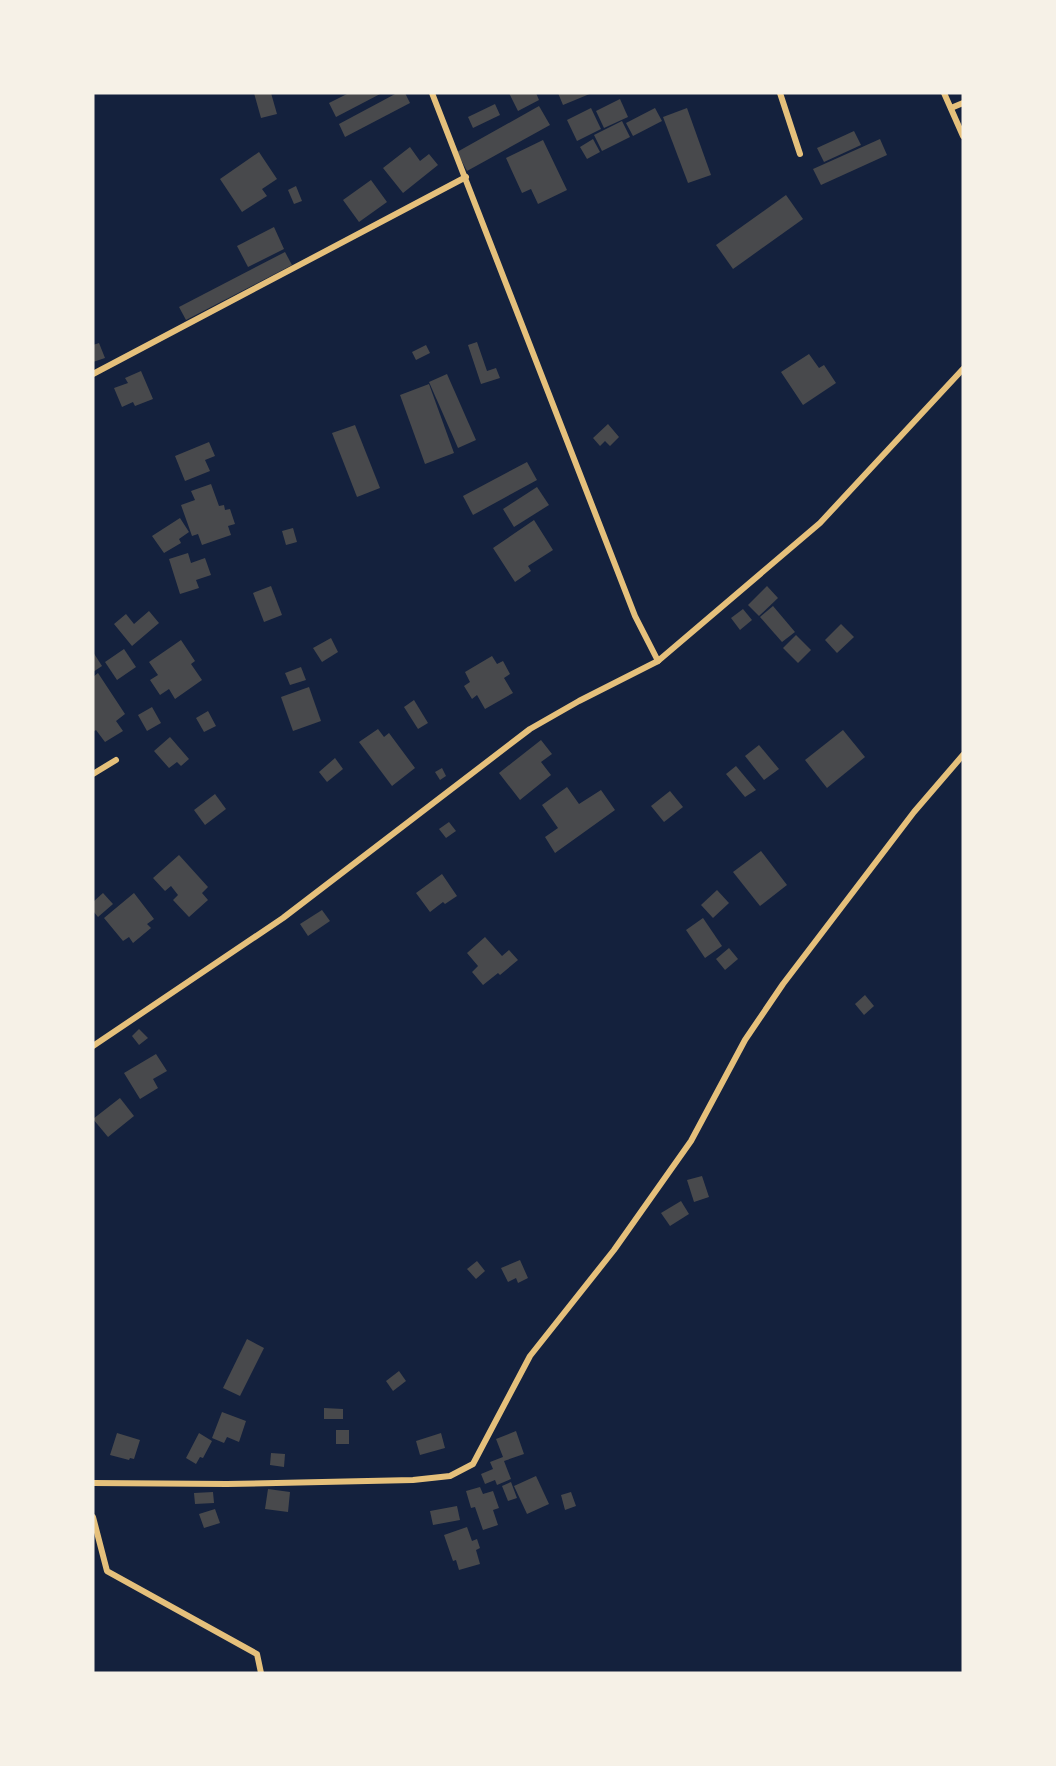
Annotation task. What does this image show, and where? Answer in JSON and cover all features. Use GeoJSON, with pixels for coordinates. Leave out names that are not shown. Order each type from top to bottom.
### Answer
{"type":"FeatureCollection","features":[{"type":"Feature","properties":{"kind":"street"},"geometry":{"type":"LineString","coordinates":[[432,93],[635,616],[658,661]]}},
{"type":"Feature","properties":{"kind":"street"},"geometry":{"type":"LineString","coordinates":[[780,93],[800,154]]}},
{"type":"Feature","properties":{"kind":"street"},"geometry":{"type":"LineString","coordinates":[[944,93],[963,136]]}},
{"type":"Feature","properties":{"kind":"street"},"geometry":{"type":"LineString","coordinates":[[951,108],[963,103]]}},
{"type":"Feature","properties":{"kind":"street"},"geometry":{"type":"LineString","coordinates":[[93,374],[466,177]]}},
{"type":"Feature","properties":{"kind":"street"},"geometry":{"type":"LineString","coordinates":[[93,1046],[283,918],[530,729],[658,661],[820,523],[963,369]]}},
{"type":"Feature","properties":{"kind":"street"},"geometry":{"type":"LineString","coordinates":[[93,1483],[227,1484],[413,1480],[450,1476],[472,1464],[530,1356],[614,1250],[691,1141],[745,1040],[783,984],[914,812],[963,755]]}},
{"type":"Feature","properties":{"kind":"street"},"geometry":{"type":"LineString","coordinates":[[93,774],[116,760]]}},
{"type":"Feature","properties":{"kind":"street"},"geometry":{"type":"LineString","coordinates":[[93,1517],[106,1571],[257,1654],[261,1673]]}},
{"type":"Feature","properties":{"kind":"building"},"geometry":{"type":"Polygon","coordinates":[[[254,93],[271,93],[277,114],[261,118],[254,93]]]}},
{"type":"Feature","properties":{"kind":"building"},"geometry":{"type":"Polygon","coordinates":[[[349,93],[382,93],[336,117],[329,103],[349,93]]]}},
{"type":"Feature","properties":{"kind":"building"},"geometry":{"type":"Polygon","coordinates":[[[397,93],[405,93],[410,103],[345,137],[339,124],[397,93]]]}},
{"type":"Feature","properties":{"kind":"building"},"geometry":{"type":"Polygon","coordinates":[[[509,93],[536,93],[539,100],[518,111],[509,93]]]}},
{"type":"Feature","properties":{"kind":"building"},"geometry":{"type":"Polygon","coordinates":[[[558,93],[592,93],[563,105],[558,93]]]}},
{"type":"Feature","properties":{"kind":"building"},"geometry":{"type":"Polygon","coordinates":[[[620,99],[628,117],[604,128],[596,111],[620,99]]]}},
{"type":"Feature","properties":{"kind":"building"},"geometry":{"type":"Polygon","coordinates":[[[495,104],[500,115],[473,128],[468,117],[495,104]]]}},
{"type":"Feature","properties":{"kind":"building"},"geometry":{"type":"Polygon","coordinates":[[[539,106],[550,125],[467,171],[457,152],[539,106]]]}},
{"type":"Feature","properties":{"kind":"building"},"geometry":{"type":"Polygon","coordinates":[[[591,108],[601,129],[577,141],[567,120],[591,108]]]}},
{"type":"Feature","properties":{"kind":"building"},"geometry":{"type":"Polygon","coordinates":[[[655,108],[662,121],[633,136],[626,123],[655,108]]]}},
{"type":"Feature","properties":{"kind":"building"},"geometry":{"type":"Polygon","coordinates":[[[687,108],[711,175],[688,183],[663,117],[687,108]]]}},
{"type":"Feature","properties":{"kind":"building"},"geometry":{"type":"Polygon","coordinates":[[[622,121],[630,137],[602,151],[594,135],[622,121]]]}},
{"type":"Feature","properties":{"kind":"building"},"geometry":{"type":"Polygon","coordinates":[[[854,131],[861,145],[824,162],[817,148],[854,131]]]}},
{"type":"Feature","properties":{"kind":"building"},"geometry":{"type":"Polygon","coordinates":[[[593,139],[600,152],[587,159],[580,147],[593,139]]]}},
{"type":"Feature","properties":{"kind":"building"},"geometry":{"type":"Polygon","coordinates":[[[880,139],[887,155],[821,185],[813,169],[880,139]]]}},
{"type":"Feature","properties":{"kind":"building"},"geometry":{"type":"Polygon","coordinates":[[[543,140],[567,190],[538,204],[531,189],[522,193],[506,158],[543,140]]]}},
{"type":"Feature","properties":{"kind":"building"},"geometry":{"type":"Polygon","coordinates":[[[410,147],[420,161],[429,154],[438,165],[403,193],[383,168],[410,147]]]}},
{"type":"Feature","properties":{"kind":"building"},"geometry":{"type":"Polygon","coordinates":[[[259,152],[277,179],[262,189],[267,196],[242,212],[220,179],[259,152]]]}},
{"type":"Feature","properties":{"kind":"building"},"geometry":{"type":"Polygon","coordinates":[[[371,180],[387,202],[359,222],[343,200],[371,180]]]}},
{"type":"Feature","properties":{"kind":"building"},"geometry":{"type":"Polygon","coordinates":[[[296,186],[302,201],[294,204],[288,190],[296,186]]]}},
{"type":"Feature","properties":{"kind":"building"},"geometry":{"type":"Polygon","coordinates":[[[786,195],[803,219],[733,269],[716,245],[786,195]]]}},
{"type":"Feature","properties":{"kind":"building"},"geometry":{"type":"Polygon","coordinates":[[[274,227],[284,249],[248,267],[237,246],[274,227]]]}},
{"type":"Feature","properties":{"kind":"building"},"geometry":{"type":"Polygon","coordinates":[[[285,252],[292,265],[186,320],[179,307],[285,252]]]}},
{"type":"Feature","properties":{"kind":"building"},"geometry":{"type":"Polygon","coordinates":[[[477,342],[487,371],[496,368],[500,378],[481,384],[468,345],[477,342]]]}},
{"type":"Feature","properties":{"kind":"building"},"geometry":{"type":"Polygon","coordinates":[[[99,343],[105,358],[93,362],[93,345],[99,343]]]}},
{"type":"Feature","properties":{"kind":"building"},"geometry":{"type":"Polygon","coordinates":[[[426,345],[430,353],[416,360],[412,352],[426,345]]]}},
{"type":"Feature","properties":{"kind":"building"},"geometry":{"type":"Polygon","coordinates":[[[809,354],[819,368],[824,365],[836,383],[803,405],[781,372],[809,354]]]}},
{"type":"Feature","properties":{"kind":"building"},"geometry":{"type":"Polygon","coordinates":[[[141,371],[153,399],[135,406],[133,402],[122,407],[114,388],[128,383],[125,378],[141,371]]]}},
{"type":"Feature","properties":{"kind":"building"},"geometry":{"type":"Polygon","coordinates":[[[447,374],[476,440],[458,448],[429,382],[447,374]]]}},
{"type":"Feature","properties":{"kind":"building"},"geometry":{"type":"Polygon","coordinates":[[[429,384],[454,453],[425,464],[400,395],[429,384]]]}},
{"type":"Feature","properties":{"kind":"building"},"geometry":{"type":"Polygon","coordinates":[[[608,424],[619,437],[610,446],[605,441],[600,446],[593,438],[608,424]]]}},
{"type":"Feature","properties":{"kind":"building"},"geometry":{"type":"Polygon","coordinates":[[[355,425],[380,488],[357,497],[332,433],[355,425]]]}},
{"type":"Feature","properties":{"kind":"building"},"geometry":{"type":"Polygon","coordinates":[[[209,442],[215,456],[205,460],[210,471],[185,481],[175,456],[209,442]]]}},
{"type":"Feature","properties":{"kind":"building"},"geometry":{"type":"Polygon","coordinates":[[[527,462],[537,480],[473,515],[463,496],[527,462]]]}},
{"type":"Feature","properties":{"kind":"building"},"geometry":{"type":"Polygon","coordinates":[[[211,484],[219,506],[224,505],[225,510],[230,509],[235,524],[228,526],[231,535],[202,545],[198,534],[192,536],[181,505],[195,500],[191,491],[211,484]]]}},
{"type":"Feature","properties":{"kind":"building"},"geometry":{"type":"Polygon","coordinates":[[[537,487],[549,505],[514,527],[503,509],[537,487]]]}},
{"type":"Feature","properties":{"kind":"building"},"geometry":{"type":"Polygon","coordinates":[[[180,518],[189,532],[179,539],[181,543],[164,553],[152,536],[180,518]]]}},
{"type":"Feature","properties":{"kind":"building"},"geometry":{"type":"Polygon","coordinates":[[[534,520],[553,550],[528,566],[531,571],[515,582],[493,548],[534,520]]]}},
{"type":"Feature","properties":{"kind":"building"},"geometry":{"type":"Polygon","coordinates":[[[293,528],[297,542],[286,545],[282,531],[293,528]]]}},
{"type":"Feature","properties":{"kind":"building"},"geometry":{"type":"Polygon","coordinates":[[[188,553],[191,563],[205,558],[211,575],[196,580],[199,588],[180,594],[169,559],[188,553]]]}},
{"type":"Feature","properties":{"kind":"building"},"geometry":{"type":"Polygon","coordinates":[[[271,586],[282,615],[264,622],[253,593],[271,586]]]}},
{"type":"Feature","properties":{"kind":"building"},"geometry":{"type":"Polygon","coordinates":[[[767,586],[778,598],[759,616],[748,605],[767,586]]]}},
{"type":"Feature","properties":{"kind":"building"},"geometry":{"type":"Polygon","coordinates":[[[773,606],[795,632],[782,642],[760,617],[773,606]]]}},
{"type":"Feature","properties":{"kind":"building"},"geometry":{"type":"Polygon","coordinates":[[[743,609],[752,620],[740,630],[731,618],[743,609]]]}},
{"type":"Feature","properties":{"kind":"building"},"geometry":{"type":"Polygon","coordinates":[[[149,611],[159,623],[132,646],[114,624],[126,614],[134,624],[149,611]]]}},
{"type":"Feature","properties":{"kind":"building"},"geometry":{"type":"Polygon","coordinates":[[[841,624],[854,637],[837,653],[825,640],[841,624]]]}},
{"type":"Feature","properties":{"kind":"building"},"geometry":{"type":"Polygon","coordinates":[[[796,635],[811,650],[798,663],[783,648],[796,635]]]}},
{"type":"Feature","properties":{"kind":"building"},"geometry":{"type":"Polygon","coordinates":[[[331,638],[338,652],[322,662],[313,648],[331,638]]]}},
{"type":"Feature","properties":{"kind":"building"},"geometry":{"type":"Polygon","coordinates":[[[181,640],[195,661],[191,664],[202,680],[175,699],[169,689],[160,695],[150,680],[158,675],[149,662],[181,640]]]}},
{"type":"Feature","properties":{"kind":"building"},"geometry":{"type":"Polygon","coordinates":[[[124,649],[136,667],[117,680],[105,662],[124,649]]]}},
{"type":"Feature","properties":{"kind":"building"},"geometry":{"type":"Polygon","coordinates":[[[93,652],[102,666],[93,672],[93,652]]]}},
{"type":"Feature","properties":{"kind":"building"},"geometry":{"type":"Polygon","coordinates":[[[492,656],[497,664],[503,661],[510,674],[504,678],[513,693],[485,709],[477,695],[472,699],[464,686],[470,682],[465,672],[492,656]]]}},
{"type":"Feature","properties":{"kind":"building"},"geometry":{"type":"Polygon","coordinates":[[[301,667],[306,680],[290,685],[285,673],[301,667]]]}},
{"type":"Feature","properties":{"kind":"building"},"geometry":{"type":"Polygon","coordinates":[[[98,673],[125,714],[116,721],[123,731],[105,742],[96,730],[93,732],[93,677],[98,673]]]}},
{"type":"Feature","properties":{"kind":"building"},"geometry":{"type":"Polygon","coordinates":[[[309,687],[321,721],[293,731],[281,697],[309,687]]]}},
{"type":"Feature","properties":{"kind":"building"},"geometry":{"type":"Polygon","coordinates":[[[414,700],[428,723],[418,729],[404,707],[414,700]]]}},
{"type":"Feature","properties":{"kind":"building"},"geometry":{"type":"Polygon","coordinates":[[[152,707],[161,723],[147,731],[138,715],[152,707]]]}},
{"type":"Feature","properties":{"kind":"building"},"geometry":{"type":"Polygon","coordinates":[[[208,711],[216,726],[204,732],[196,718],[208,711]]]}},
{"type":"Feature","properties":{"kind":"building"},"geometry":{"type":"Polygon","coordinates":[[[378,729],[384,737],[389,733],[415,768],[392,786],[359,742],[378,729]]]}},
{"type":"Feature","properties":{"kind":"building"},"geometry":{"type":"Polygon","coordinates":[[[843,730],[865,757],[827,788],[805,760],[843,730]]]}},
{"type":"Feature","properties":{"kind":"building"},"geometry":{"type":"Polygon","coordinates":[[[170,737],[189,759],[181,766],[177,762],[169,768],[154,751],[170,737]]]}},
{"type":"Feature","properties":{"kind":"building"},"geometry":{"type":"Polygon","coordinates":[[[541,740],[552,754],[541,762],[551,775],[520,800],[499,773],[541,740]]]}},
{"type":"Feature","properties":{"kind":"building"},"geometry":{"type":"Polygon","coordinates":[[[759,745],[779,769],[764,780],[745,756],[759,745]]]}},
{"type":"Feature","properties":{"kind":"building"},"geometry":{"type":"Polygon","coordinates":[[[335,758],[343,769],[327,782],[319,772],[335,758]]]}},
{"type":"Feature","properties":{"kind":"building"},"geometry":{"type":"Polygon","coordinates":[[[736,766],[756,790],[745,797],[726,774],[736,766]]]}},
{"type":"Feature","properties":{"kind":"building"},"geometry":{"type":"Polygon","coordinates":[[[442,768],[446,776],[440,780],[435,772],[442,768]]]}},
{"type":"Feature","properties":{"kind":"building"},"geometry":{"type":"Polygon","coordinates":[[[567,787],[579,804],[601,790],[615,810],[555,853],[545,837],[558,828],[542,805],[567,787]]]}},
{"type":"Feature","properties":{"kind":"building"},"geometry":{"type":"Polygon","coordinates":[[[670,791],[683,807],[664,822],[651,806],[670,791]]]}},
{"type":"Feature","properties":{"kind":"building"},"geometry":{"type":"Polygon","coordinates":[[[215,794],[226,809],[205,825],[194,810],[215,794]]]}},
{"type":"Feature","properties":{"kind":"building"},"geometry":{"type":"Polygon","coordinates":[[[449,822],[456,831],[446,838],[439,829],[449,822]]]}},
{"type":"Feature","properties":{"kind":"building"},"geometry":{"type":"Polygon","coordinates":[[[761,851],[787,885],[760,906],[733,872],[761,851]]]}},
{"type":"Feature","properties":{"kind":"building"},"geometry":{"type":"Polygon","coordinates":[[[179,855],[208,887],[202,893],[208,900],[189,917],[173,900],[178,895],[171,886],[165,891],[153,878],[179,855]]]}},
{"type":"Feature","properties":{"kind":"building"},"geometry":{"type":"Polygon","coordinates":[[[442,874],[457,896],[445,904],[443,902],[430,912],[416,893],[442,874]]]}},
{"type":"Feature","properties":{"kind":"building"},"geometry":{"type":"Polygon","coordinates":[[[717,890],[729,903],[713,918],[701,905],[717,890]]]}},
{"type":"Feature","properties":{"kind":"building"},"geometry":{"type":"Polygon","coordinates":[[[103,893],[113,904],[98,917],[93,911],[93,902],[103,893]]]}},
{"type":"Feature","properties":{"kind":"building"},"geometry":{"type":"Polygon","coordinates":[[[134,893],[154,919],[147,924],[151,928],[133,943],[129,937],[123,941],[104,918],[134,893]]]}},
{"type":"Feature","properties":{"kind":"building"},"geometry":{"type":"Polygon","coordinates":[[[322,910],[330,921],[308,936],[300,924],[322,910]]]}},
{"type":"Feature","properties":{"kind":"building"},"geometry":{"type":"Polygon","coordinates":[[[703,918],[722,946],[705,958],[686,930],[703,918]]]}},
{"type":"Feature","properties":{"kind":"building"},"geometry":{"type":"Polygon","coordinates":[[[485,937],[502,956],[509,950],[518,960],[483,985],[472,972],[478,966],[467,953],[485,937]]]}},
{"type":"Feature","properties":{"kind":"building"},"geometry":{"type":"Polygon","coordinates":[[[729,948],[738,959],[725,970],[716,959],[729,948]]]}},
{"type":"Feature","properties":{"kind":"building"},"geometry":{"type":"Polygon","coordinates":[[[865,995],[874,1006],[864,1015],[855,1004],[865,995]]]}},
{"type":"Feature","properties":{"kind":"building"},"geometry":{"type":"Polygon","coordinates":[[[139,1029],[148,1038],[139,1045],[132,1036],[139,1029]]]}},
{"type":"Feature","properties":{"kind":"building"},"geometry":{"type":"Polygon","coordinates":[[[156,1054],[167,1071],[153,1079],[158,1088],[140,1099],[124,1073],[156,1054]]]}},
{"type":"Feature","properties":{"kind":"building"},"geometry":{"type":"Polygon","coordinates":[[[120,1098],[134,1116],[108,1137],[93,1119],[120,1098]]]}},
{"type":"Feature","properties":{"kind":"building"},"geometry":{"type":"Polygon","coordinates":[[[702,1176],[709,1197],[694,1202],[687,1180],[702,1176]]]}},
{"type":"Feature","properties":{"kind":"building"},"geometry":{"type":"Polygon","coordinates":[[[681,1201],[689,1214],[670,1226],[661,1213],[681,1201]]]}},
{"type":"Feature","properties":{"kind":"building"},"geometry":{"type":"Polygon","coordinates":[[[520,1260],[528,1278],[518,1283],[516,1278],[508,1282],[501,1268],[520,1260]]]}},
{"type":"Feature","properties":{"kind":"building"},"geometry":{"type":"Polygon","coordinates":[[[477,1261],[485,1271],[476,1279],[467,1269],[477,1261]]]}},
{"type":"Feature","properties":{"kind":"building"},"geometry":{"type":"Polygon","coordinates":[[[247,1339],[264,1348],[240,1396],[223,1388],[247,1339]]]}},
{"type":"Feature","properties":{"kind":"building"},"geometry":{"type":"Polygon","coordinates":[[[399,1371],[406,1381],[393,1391],[386,1381],[399,1371]]]}},
{"type":"Feature","properties":{"kind":"building"},"geometry":{"type":"Polygon","coordinates":[[[324,1408],[343,1409],[343,1419],[324,1419],[324,1408]]]}},
{"type":"Feature","properties":{"kind":"building"},"geometry":{"type":"Polygon","coordinates":[[[222,1412],[246,1421],[239,1442],[227,1437],[224,1443],[212,1438],[222,1412]]]}},
{"type":"Feature","properties":{"kind":"building"},"geometry":{"type":"Polygon","coordinates":[[[336,1430],[349,1430],[349,1444],[336,1444],[336,1430]]]}},
{"type":"Feature","properties":{"kind":"building"},"geometry":{"type":"Polygon","coordinates":[[[516,1431],[524,1454],[504,1461],[511,1479],[497,1485],[495,1480],[485,1484],[481,1474],[493,1469],[490,1462],[503,1457],[496,1439],[516,1431]]]}},
{"type":"Feature","properties":{"kind":"building"},"geometry":{"type":"Polygon","coordinates":[[[117,1433],[140,1440],[134,1459],[129,1460],[110,1455],[117,1433]]]}},
{"type":"Feature","properties":{"kind":"building"},"geometry":{"type":"Polygon","coordinates":[[[199,1433],[212,1441],[203,1458],[200,1457],[196,1464],[186,1458],[199,1433]]]}},
{"type":"Feature","properties":{"kind":"building"},"geometry":{"type":"Polygon","coordinates":[[[441,1433],[445,1448],[420,1455],[416,1441],[441,1433]]]}},
{"type":"Feature","properties":{"kind":"building"},"geometry":{"type":"Polygon","coordinates":[[[271,1453],[285,1454],[284,1467],[270,1465],[271,1453]]]}},
{"type":"Feature","properties":{"kind":"building"},"geometry":{"type":"Polygon","coordinates":[[[536,1476],[549,1504],[527,1514],[514,1486],[536,1476]]]}},
{"type":"Feature","properties":{"kind":"building"},"geometry":{"type":"Polygon","coordinates":[[[511,1482],[517,1498],[508,1501],[502,1486],[511,1482]]]}},
{"type":"Feature","properties":{"kind":"building"},"geometry":{"type":"Polygon","coordinates":[[[480,1487],[483,1494],[493,1491],[499,1508],[493,1510],[498,1525],[483,1530],[475,1507],[471,1508],[466,1491],[480,1487]]]}},
{"type":"Feature","properties":{"kind":"building"},"geometry":{"type":"Polygon","coordinates":[[[268,1489],[290,1492],[288,1512],[265,1509],[268,1489]]]}},
{"type":"Feature","properties":{"kind":"building"},"geometry":{"type":"Polygon","coordinates":[[[213,1492],[214,1503],[195,1504],[194,1493],[213,1492]]]}},
{"type":"Feature","properties":{"kind":"building"},"geometry":{"type":"Polygon","coordinates":[[[571,1492],[576,1506],[565,1510],[561,1495],[571,1492]]]}},
{"type":"Feature","properties":{"kind":"building"},"geometry":{"type":"Polygon","coordinates":[[[457,1506],[460,1520],[433,1525],[430,1511],[457,1506]]]}},
{"type":"Feature","properties":{"kind":"building"},"geometry":{"type":"Polygon","coordinates":[[[215,1509],[220,1523],[204,1528],[199,1514],[215,1509]]]}},
{"type":"Feature","properties":{"kind":"building"},"geometry":{"type":"Polygon","coordinates":[[[467,1527],[472,1541],[477,1539],[480,1548],[476,1550],[480,1564],[459,1570],[456,1560],[453,1561],[444,1535],[467,1527]]]}}]}
